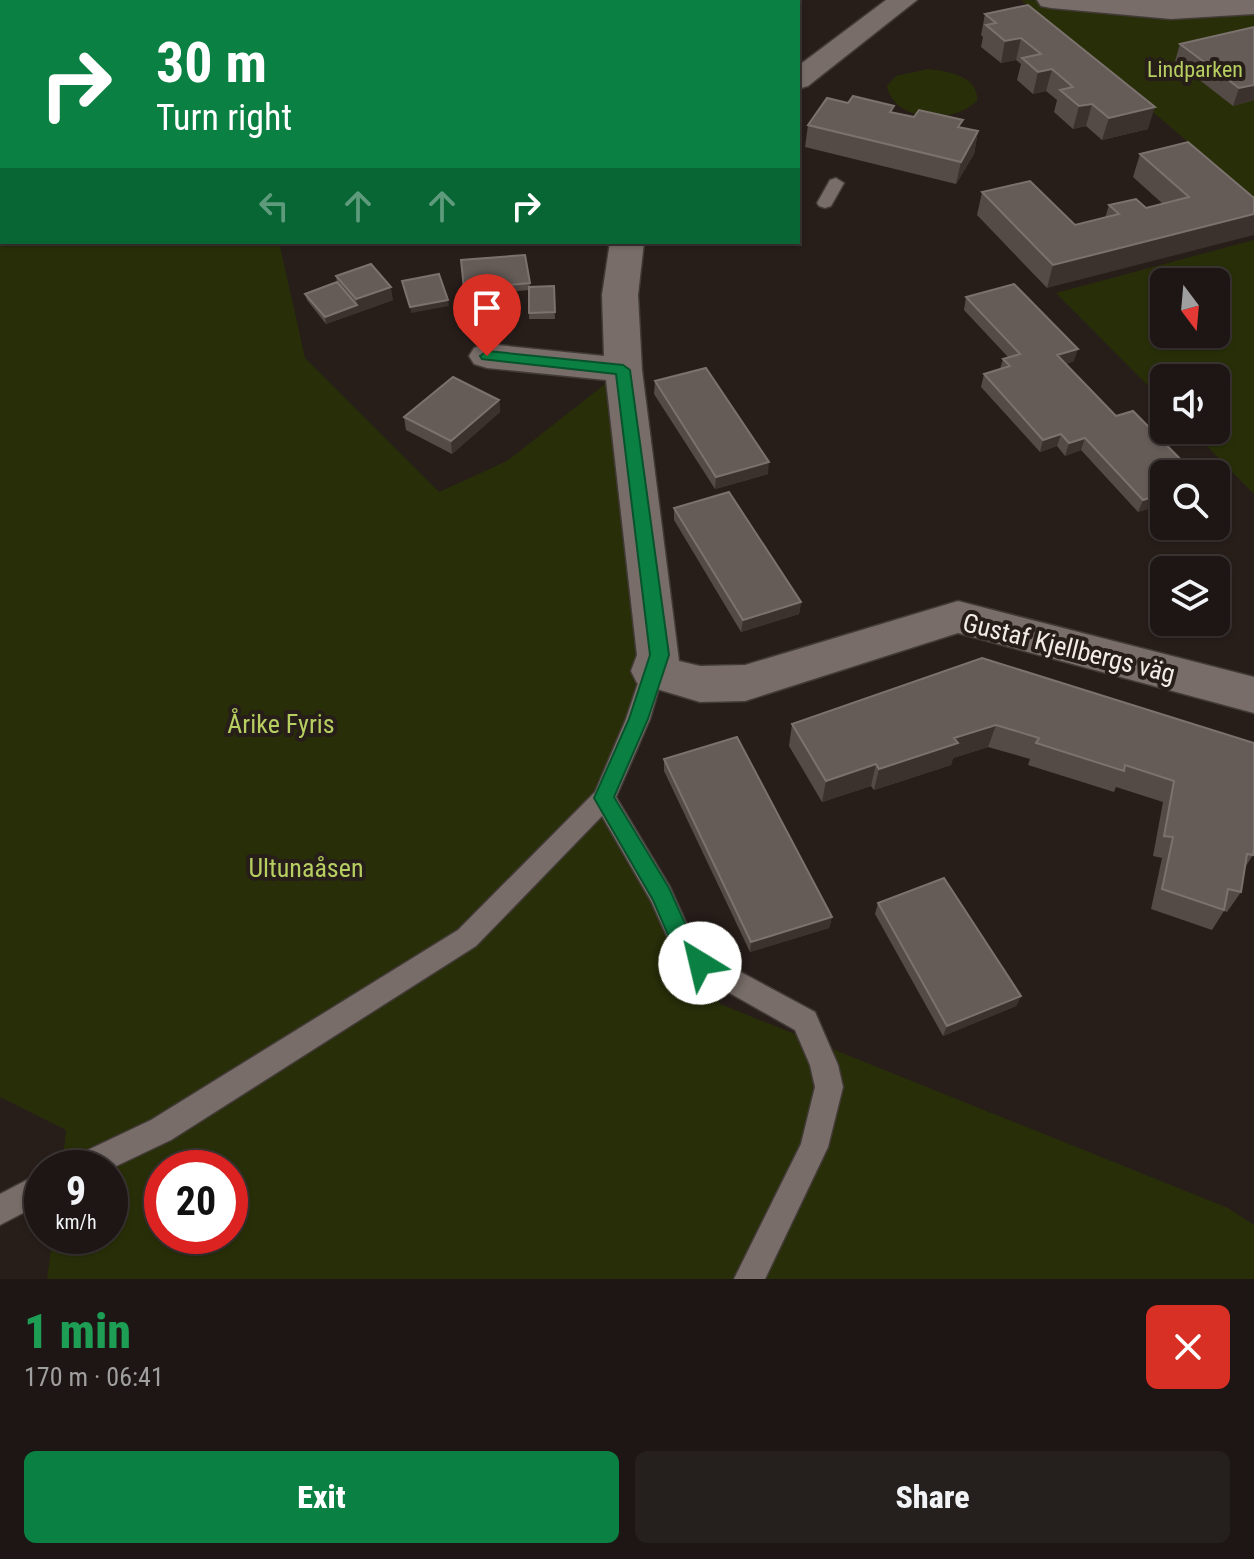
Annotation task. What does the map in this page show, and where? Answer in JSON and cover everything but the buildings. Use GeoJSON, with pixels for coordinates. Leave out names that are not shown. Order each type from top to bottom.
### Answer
{"type":"FeatureCollection","features":[{"type":"Feature","properties":{"kind":"street"},"geometry":{"type":"LineString","coordinates":[[800,78],[903,0]]}},
{"type":"Feature","properties":{"kind":"street"},"geometry":{"type":"LineString","coordinates":[[1051,0],[1171,11],[1254,6]]}},
{"type":"Feature","properties":{"kind":"street"},"geometry":{"type":"LineString","coordinates":[[627,244],[620,295],[623,370],[659,655],[653,671]]}},
{"type":"Feature","properties":{"kind":"street"},"geometry":{"type":"LineString","coordinates":[[487,356],[623,370]]}},
{"type":"Feature","properties":{"kind":"street","name":"Gustaf Kjellbergs väg"},"geometry":{"type":"LineString","coordinates":[[653,671],[700,684],[745,683],[958,617],[1254,695]]}},
{"type":"Feature","properties":{"kind":"lane"},"geometry":{"type":"LineString","coordinates":[[825,203],[836,183]]}},
{"type":"Feature","properties":{"kind":"lane"},"geometry":{"type":"LineString","coordinates":[[117,1150],[186,1116],[467,938],[604,798],[638,719],[653,671]]}},
{"type":"Feature","properties":{"kind":"lane"},"geometry":{"type":"LineString","coordinates":[[604,798],[661,895],[683,944],[700,963],[805,1021],[824,1065],[829,1087],[814,1147],[749,1279]]}},
{"type":"Feature","properties":{"kind":"lane"},"geometry":{"type":"LineString","coordinates":[[0,1210],[24,1197]]}},
{"type":"Feature","properties":{"kind":"green space","name":"Lindparken"},"geometry":{"type":"Polygon","coordinates":[[[1021,0],[1254,6],[1254,198],[1021,0]]]}},
{"type":"Feature","properties":{"kind":"green space"},"geometry":{"type":"Polygon","coordinates":[[[928,69],[953,73],[968,80],[977,101],[954,114],[940,116],[912,113],[901,107],[892,98],[887,86],[896,76],[928,69]]]}},
{"type":"Feature","properties":{"kind":"green space"},"geometry":{"type":"Polygon","coordinates":[[[1254,240],[1254,494],[1230,470],[1230,460],[1221,460],[1205,444],[1230,444],[1230,364],[1150,364],[1150,388],[1056,293],[1254,240]]]}},
{"type":"Feature","properties":{"kind":"green space","name":"Årike Fyris"},"geometry":{"type":"Polygon","coordinates":[[[0,244],[279,244],[305,358],[439,492],[507,461],[623,370],[656,638],[604,798],[720,1004],[1228,1208],[1254,1225],[1254,1279],[47,1279],[50,1254],[128,1254],[128,1150],[64,1150],[66,1130],[0,1097],[0,244]]]}},
{"type":"Feature","properties":{"kind":"route"},"geometry":{"type":"LineString","coordinates":[[487,356],[623,370],[659,655],[638,719],[604,798],[661,895],[683,944],[700,963]]}},
{"type":"Feature","properties":{"kind":"park label","name":"Ultunaåsen"},"geometry":{"type":"Point","coordinates":[306,868]}}]}
